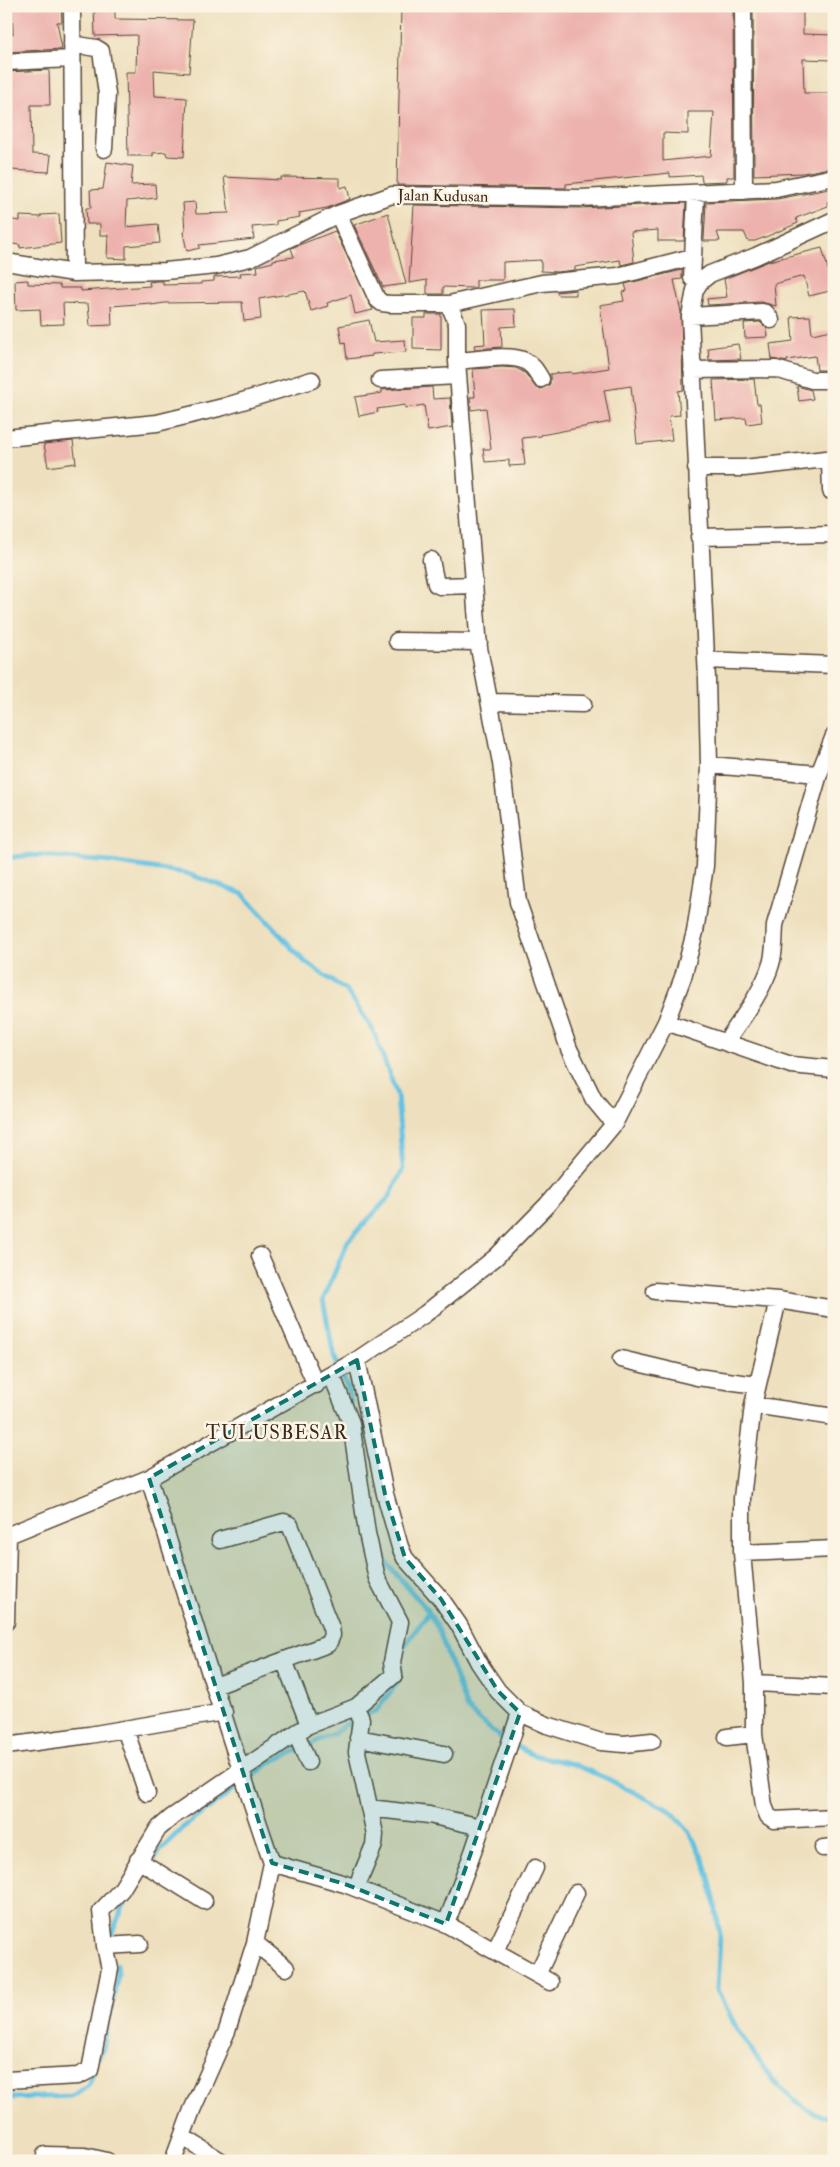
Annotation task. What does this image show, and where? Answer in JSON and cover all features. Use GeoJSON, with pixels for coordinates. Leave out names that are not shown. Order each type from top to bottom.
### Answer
{"type":"FeatureCollection","features":[{"type":"Feature","properties":{"kind":"street"},"geometry":{"type":"LineString","coordinates":[[72,6],[74,273]]}},
{"type":"Feature","properties":{"kind":"street"},"geometry":{"type":"LineString","coordinates":[[743,6],[744,191]]}},
{"type":"Feature","properties":{"kind":"street"},"geometry":{"type":"LineString","coordinates":[[6,62],[96,48],[101,51],[107,94],[104,149]]}},
{"type":"Feature","properties":{"kind":"street","name":"Jalan Kudusan"},"geometry":{"type":"LineString","coordinates":[[6,262],[74,273],[166,271],[216,266],[250,258],[338,214],[392,195],[580,198],[696,194],[800,186],[834,177]]}},
{"type":"Feature","properties":{"kind":"street"},"geometry":{"type":"LineString","coordinates":[[692,278],[696,194]]}},
{"type":"Feature","properties":{"kind":"street"},"geometry":{"type":"LineString","coordinates":[[338,214],[377,299],[382,303],[390,304],[448,304],[542,283],[618,276],[692,257]]}},
{"type":"Feature","properties":{"kind":"street"},"geometry":{"type":"LineString","coordinates":[[6,1622],[7,1535],[149,1478],[343,1370],[425,1314],[496,1256],[547,1205],[614,1124],[666,1022],[683,978],[696,932],[705,866],[709,764],[690,316],[695,290],[700,282],[710,274],[756,256],[834,220]]}},
{"type":"Feature","properties":{"kind":"street"},"geometry":{"type":"LineString","coordinates":[[448,304],[457,324],[458,368],[479,642],[501,763],[518,902],[569,1049],[594,1100],[614,1124]]}},
{"type":"Feature","properties":{"kind":"street"},"geometry":{"type":"LineString","coordinates":[[690,316],[762,312],[766,313],[771,320]]}},
{"type":"Feature","properties":{"kind":"street"},"geometry":{"type":"LineString","coordinates":[[380,380],[458,368],[509,357],[524,360],[534,367],[540,379]]}},
{"type":"Feature","properties":{"kind":"street"},"geometry":{"type":"LineString","coordinates":[[692,370],[776,369],[812,380],[834,380]]}},
{"type":"Feature","properties":{"kind":"street"},"geometry":{"type":"LineString","coordinates":[[6,438],[157,422],[223,408],[312,380]]}},
{"type":"Feature","properties":{"kind":"street"},"geometry":{"type":"LineString","coordinates":[[696,468],[744,468],[826,459],[830,463],[831,491]]}},
{"type":"Feature","properties":{"kind":"street"},"geometry":{"type":"LineString","coordinates":[[699,537],[834,534]]}},
{"type":"Feature","properties":{"kind":"street"},"geometry":{"type":"LineString","coordinates":[[431,560],[436,584],[440,586],[474,585]]}},
{"type":"Feature","properties":{"kind":"street"},"geometry":{"type":"LineString","coordinates":[[397,641],[479,642]]}},
{"type":"Feature","properties":{"kind":"street"},"geometry":{"type":"LineString","coordinates":[[706,660],[834,664]]}},
{"type":"Feature","properties":{"kind":"street"},"geometry":{"type":"LineString","coordinates":[[490,702],[583,704]]}},
{"type":"Feature","properties":{"kind":"street"},"geometry":{"type":"LineString","coordinates":[[726,1042],[763,982],[771,965],[775,925],[819,774],[834,736]]}},
{"type":"Feature","properties":{"kind":"street"},"geometry":{"type":"LineString","coordinates":[[709,764],[819,774]]}},
{"type":"Feature","properties":{"kind":"street"},"geometry":{"type":"LineString","coordinates":[[666,1022],[791,1065],[834,1069]]}},
{"type":"Feature","properties":{"kind":"street"},"geometry":{"type":"LineString","coordinates":[[260,1256],[316,1385]]}},
{"type":"Feature","properties":{"kind":"street"},"geometry":{"type":"LineString","coordinates":[[655,1291],[778,1300],[834,1309]]}},
{"type":"Feature","properties":{"kind":"street"},"geometry":{"type":"LineString","coordinates":[[778,1300],[753,1405],[742,1498],[742,1553],[754,1683],[754,1734],[764,1806],[768,1816],[774,1820],[834,1817]]}},
{"type":"Feature","properties":{"kind":"street"},"geometry":{"type":"LineString","coordinates":[[621,1360],[697,1377],[757,1385]]}},
{"type":"Feature","properties":{"kind":"street"},"geometry":{"type":"LineString","coordinates":[[6,2080],[78,2076],[90,2070],[110,1969],[110,1945],[101,1911],[145,1865],[158,1829],[303,1742],[358,1712],[394,1674],[392,1662],[400,1622],[378,1578],[367,1533],[343,1370]]}},
{"type":"Feature","properties":{"kind":"street"},"geometry":{"type":"LineString","coordinates":[[343,1370],[386,1494],[405,1558],[441,1599],[459,1625],[479,1663],[498,1691],[520,1713],[547,1725],[602,1742],[624,1744],[652,1741]]}},
{"type":"Feature","properties":{"kind":"street"},"geometry":{"type":"LineString","coordinates":[[753,1405],[834,1417]]}},
{"type":"Feature","properties":{"kind":"street"},"geometry":{"type":"LineString","coordinates":[[149,1478],[200,1646],[224,1712],[243,1778],[272,1862],[255,1943],[227,2031],[192,2110],[173,2161]]}},
{"type":"Feature","properties":{"kind":"street"},"geometry":{"type":"LineString","coordinates":[[215,1686],[328,1644],[332,1635],[331,1628],[290,1525],[284,1522],[220,1540]]}},
{"type":"Feature","properties":{"kind":"street"},"geometry":{"type":"LineString","coordinates":[[742,1553],[834,1549]]}},
{"type":"Feature","properties":{"kind":"street"},"geometry":{"type":"LineString","coordinates":[[284,1660],[303,1742]]}},
{"type":"Feature","properties":{"kind":"street"},"geometry":{"type":"LineString","coordinates":[[754,1683],[834,1687]]}},
{"type":"Feature","properties":{"kind":"street"},"geometry":{"type":"LineString","coordinates":[[6,1746],[125,1729],[224,1712]]}},
{"type":"Feature","properties":{"kind":"street"},"geometry":{"type":"LineString","coordinates":[[356,1888],[374,1846],[376,1834],[357,1752],[358,1712]]}},
{"type":"Feature","properties":{"kind":"street"},"geometry":{"type":"LineString","coordinates":[[446,1924],[520,1713]]}},
{"type":"Feature","properties":{"kind":"street"},"geometry":{"type":"LineString","coordinates":[[125,1729],[147,1793]]}},
{"type":"Feature","properties":{"kind":"street"},"geometry":{"type":"LineString","coordinates":[[727,1737],[754,1734]]}},
{"type":"Feature","properties":{"kind":"street"},"geometry":{"type":"LineString","coordinates":[[358,1738],[444,1754]]}},
{"type":"Feature","properties":{"kind":"street"},"geometry":{"type":"LineString","coordinates":[[369,1808],[429,1815],[481,1827]]}},
{"type":"Feature","properties":{"kind":"street"},"geometry":{"type":"LineString","coordinates":[[272,1862],[356,1888],[446,1924],[543,1978],[576,1893]]}},
{"type":"Feature","properties":{"kind":"street"},"geometry":{"type":"LineString","coordinates":[[145,1865],[204,1901]]}},
{"type":"Feature","properties":{"kind":"street"},"geometry":{"type":"LineString","coordinates":[[495,1951],[535,1868]]}},
{"type":"Feature","properties":{"kind":"street"},"geometry":{"type":"LineString","coordinates":[[255,1943],[286,1968]]}},
{"type":"Feature","properties":{"kind":"street"},"geometry":{"type":"LineString","coordinates":[[110,1945],[140,1944]]}},
{"type":"Feature","properties":{"kind":"street"},"geometry":{"type":"LineString","coordinates":[[183,2137],[221,2161]]}},
{"type":"Feature","properties":{"kind":"street"},"geometry":{"type":"LineString","coordinates":[[45,2155],[85,2156],[107,2161]]}},
{"type":"Feature","properties":{"kind":"highlighted area"},"geometry":{"type":"Polygon","coordinates":[[[357,1360],[385,1494],[405,1558],[441,1599],[498,1691],[520,1713],[446,1924],[345,1884],[272,1863],[149,1478],[357,1360]]]}},
{"type":"Feature","properties":{"kind":"building"},"geometry":{"type":"Polygon","coordinates":[[[61,6],[62,22],[57,22],[62,49],[6,52],[6,34],[13,34],[12,7],[61,6]]]}},
{"type":"Feature","properties":{"kind":"building"},"geometry":{"type":"Polygon","coordinates":[[[94,6],[115,6],[115,19],[193,20],[189,73],[154,70],[155,96],[187,98],[184,157],[167,156],[166,152],[153,153],[153,156],[128,156],[126,72],[136,72],[137,35],[95,36],[94,6]]]}},
{"type":"Feature","properties":{"kind":"building"},"geometry":{"type":"Polygon","coordinates":[[[401,6],[733,6],[734,177],[727,177],[727,181],[702,182],[701,175],[670,177],[670,173],[566,184],[566,188],[397,185],[401,6]],[[688,112],[688,134],[663,133],[663,161],[711,156],[714,112],[688,112]]]}},
{"type":"Feature","properties":{"kind":"building"},"geometry":{"type":"Polygon","coordinates":[[[753,6],[803,6],[803,34],[834,35],[833,60],[803,59],[804,93],[834,93],[834,167],[803,173],[754,175],[753,6]]]}},
{"type":"Feature","properties":{"kind":"building"},"geometry":{"type":"Polygon","coordinates":[[[49,70],[50,105],[31,105],[32,154],[51,155],[49,172],[9,170],[10,145],[6,145],[6,72],[49,70]]]}},
{"type":"Feature","properties":{"kind":"building"},"geometry":{"type":"Polygon","coordinates":[[[107,162],[133,166],[131,185],[155,184],[156,198],[127,201],[126,227],[158,224],[160,243],[126,246],[126,259],[107,258],[108,235],[100,235],[100,224],[87,224],[86,208],[91,208],[90,190],[103,189],[107,162]]]}},
{"type":"Feature","properties":{"kind":"building"},"geometry":{"type":"Polygon","coordinates":[[[224,177],[281,180],[281,177],[340,178],[340,188],[347,186],[350,199],[327,208],[299,213],[300,217],[276,221],[276,225],[252,227],[254,239],[199,245],[200,248],[187,251],[183,232],[185,231],[183,203],[195,202],[196,214],[229,213],[224,177]]]}},
{"type":"Feature","properties":{"kind":"building"},"geometry":{"type":"Polygon","coordinates":[[[834,188],[834,200],[827,202],[828,206],[796,218],[798,223],[768,236],[755,241],[748,241],[744,232],[717,232],[720,241],[704,241],[706,202],[777,199],[834,188]]]}},
{"type":"Feature","properties":{"kind":"building"},"geometry":{"type":"Polygon","coordinates":[[[686,203],[684,241],[658,241],[658,230],[631,232],[634,262],[621,265],[620,260],[575,267],[575,270],[557,272],[541,271],[541,260],[503,262],[503,280],[476,280],[476,288],[443,287],[443,294],[427,294],[427,280],[409,283],[414,205],[580,208],[686,203]]]}},
{"type":"Feature","properties":{"kind":"building"},"geometry":{"type":"Polygon","coordinates":[[[388,213],[406,284],[383,287],[354,225],[388,213]]]}},
{"type":"Feature","properties":{"kind":"building"},"geometry":{"type":"Polygon","coordinates":[[[59,214],[61,243],[20,248],[20,245],[6,243],[7,219],[20,221],[20,216],[41,217],[41,215],[59,214]]]}},
{"type":"Feature","properties":{"kind":"building"},"geometry":{"type":"Polygon","coordinates":[[[335,231],[373,310],[355,314],[351,295],[327,303],[328,306],[311,311],[305,291],[259,299],[261,319],[244,321],[242,302],[165,303],[151,305],[151,303],[111,306],[112,325],[90,326],[88,304],[63,303],[64,324],[41,325],[40,309],[16,310],[15,281],[28,280],[28,284],[60,285],[60,288],[81,288],[81,291],[150,286],[149,282],[157,281],[163,281],[163,285],[201,284],[201,282],[214,281],[214,277],[241,276],[240,273],[258,272],[257,266],[273,262],[273,260],[294,257],[291,248],[335,231]]]}},
{"type":"Feature","properties":{"kind":"building"},"geometry":{"type":"Polygon","coordinates":[[[822,248],[834,290],[809,296],[804,276],[774,284],[776,306],[761,302],[708,305],[707,299],[727,297],[724,279],[769,261],[822,248]]]}},
{"type":"Feature","properties":{"kind":"building"},"geometry":{"type":"Polygon","coordinates":[[[682,270],[682,279],[674,280],[681,312],[683,390],[678,391],[680,415],[669,416],[672,440],[637,444],[631,386],[604,390],[610,422],[522,438],[525,465],[509,466],[509,460],[485,462],[483,449],[491,449],[486,408],[471,410],[470,397],[475,397],[473,369],[516,368],[525,373],[536,388],[541,389],[550,384],[550,374],[571,372],[572,374],[609,368],[600,305],[624,301],[622,292],[627,291],[625,284],[682,270]]]}},
{"type":"Feature","properties":{"kind":"building"},"geometry":{"type":"Polygon","coordinates":[[[576,290],[576,295],[558,295],[557,292],[576,290]]]}},
{"type":"Feature","properties":{"kind":"building"},"geometry":{"type":"Polygon","coordinates":[[[515,309],[516,326],[501,327],[502,347],[475,349],[474,345],[485,344],[483,310],[515,309]]]}},
{"type":"Feature","properties":{"kind":"building"},"geometry":{"type":"Polygon","coordinates":[[[426,314],[441,314],[441,350],[413,349],[413,318],[426,318],[426,314]]]}},
{"type":"Feature","properties":{"kind":"building"},"geometry":{"type":"Polygon","coordinates":[[[810,316],[812,334],[832,330],[834,370],[817,370],[815,356],[787,360],[787,362],[772,359],[770,344],[793,341],[791,317],[810,316]]]}},
{"type":"Feature","properties":{"kind":"building"},"geometry":{"type":"Polygon","coordinates":[[[369,320],[374,342],[405,340],[406,352],[372,354],[372,356],[347,359],[345,342],[342,343],[339,326],[369,320]]]}},
{"type":"Feature","properties":{"kind":"building"},"geometry":{"type":"Polygon","coordinates":[[[760,322],[767,329],[768,337],[745,338],[744,323],[760,322]]]}},
{"type":"Feature","properties":{"kind":"building"},"geometry":{"type":"Polygon","coordinates":[[[738,344],[741,359],[709,360],[708,348],[738,344]]]}},
{"type":"Feature","properties":{"kind":"building"},"geometry":{"type":"Polygon","coordinates":[[[754,379],[757,404],[760,404],[762,422],[747,424],[746,418],[716,420],[713,380],[754,379]]]}},
{"type":"Feature","properties":{"kind":"building"},"geometry":{"type":"Polygon","coordinates":[[[797,386],[811,390],[813,399],[799,401],[797,386]]]}},
{"type":"Feature","properties":{"kind":"building"},"geometry":{"type":"Polygon","coordinates":[[[432,387],[433,399],[450,398],[452,427],[428,431],[424,405],[405,408],[405,405],[377,409],[378,412],[359,416],[355,397],[382,393],[382,390],[432,387]]]}},
{"type":"Feature","properties":{"kind":"building"},"geometry":{"type":"Polygon","coordinates":[[[73,441],[76,463],[48,467],[44,444],[73,441]]]}},
{"type":"Feature","properties":{"kind":"waterway"},"geometry":{"type":"LineString","coordinates":[[6,858],[31,855],[111,862],[186,873],[243,894],[305,962],[347,991],[373,1030],[397,1095],[403,1169],[390,1196],[348,1241],[323,1300],[334,1356],[349,1392],[351,1404]]}},
{"type":"Feature","properties":{"kind":"waterway"},"geometry":{"type":"LineString","coordinates":[[371,1511],[385,1561],[429,1612],[439,1631],[467,1709],[502,1739],[533,1755],[573,1764],[608,1779],[671,1811],[690,1832],[706,1866],[714,1898],[720,1935],[717,1990],[738,2031],[774,2082],[806,2109],[834,2121]]}},
{"type":"Feature","properties":{"kind":"waterway"},"geometry":{"type":"LineString","coordinates":[[400,1652],[429,1612]]}},
{"type":"Feature","properties":{"kind":"waterway"},"geometry":{"type":"LineString","coordinates":[[111,1935],[123,1907],[157,1854],[181,1829],[271,1762],[333,1734],[352,1720],[376,1711],[397,1683],[398,1677]]}},
{"type":"Feature","properties":{"kind":"waterway"},"geometry":{"type":"LineString","coordinates":[[99,2057],[103,2049],[118,1974],[117,1965]]}},
{"type":"Feature","properties":{"kind":"waterway"},"geometry":{"type":"LineString","coordinates":[[6,2098],[72,2096],[88,2085],[92,2074]]}},
{"type":"Feature","properties":{"kind":"district","name":"TULUSBESAR"},"geometry":{"type":"Point","coordinates":[277,1433]}}]}
